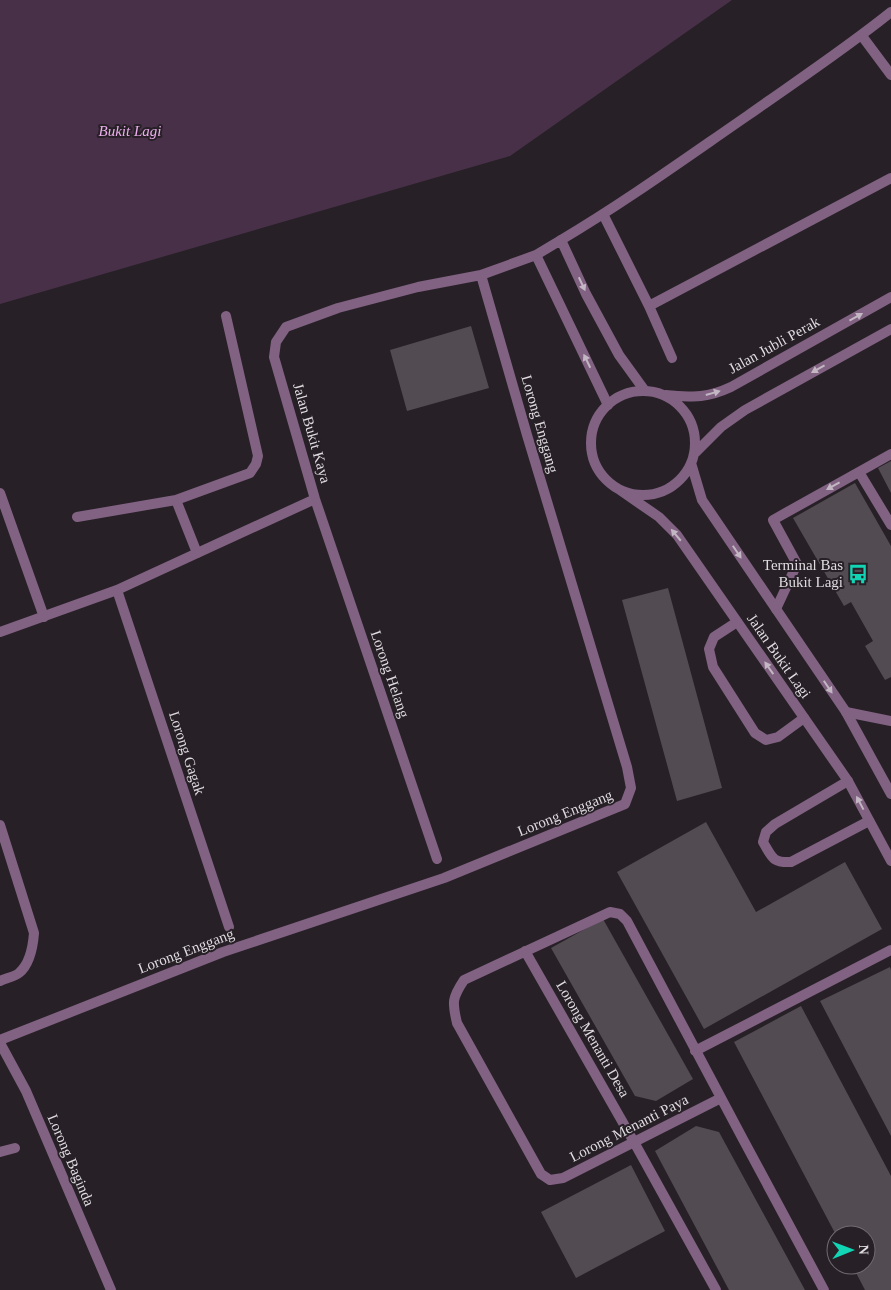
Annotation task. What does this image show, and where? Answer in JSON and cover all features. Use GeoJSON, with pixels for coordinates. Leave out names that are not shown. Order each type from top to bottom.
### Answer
{"type":"FeatureCollection","features":[{"type":"Feature","properties":{"kind":"street","name":"Jalan Bukit Kaya"},"geometry":{"type":"LineString","coordinates":[[0,632],[117,590],[315,499],[274,357],[276,342],[286,327],[338,308],[418,287],[481,275],[536,255],[603,214],[862,36],[891,12]]}},
{"type":"Feature","properties":{"kind":"street"},"geometry":{"type":"LineString","coordinates":[[862,36],[891,75]]}},
{"type":"Feature","properties":{"kind":"street"},"geometry":{"type":"LineString","coordinates":[[649,306],[891,178]]}},
{"type":"Feature","properties":{"kind":"street"},"geometry":{"type":"LineString","coordinates":[[603,214],[649,306],[672,358]]}},
{"type":"Feature","properties":{"kind":"street"},"geometry":{"type":"LineString","coordinates":[[561,240],[586,294],[612,341],[645,391]]}},
{"type":"Feature","properties":{"kind":"street"},"geometry":{"type":"LineString","coordinates":[[536,255],[608,404]]}},
{"type":"Feature","properties":{"kind":"street","name":"Lorong Enggang"},"geometry":{"type":"LineString","coordinates":[[0,1041],[222,952],[444,878],[625,804],[631,788],[628,767],[527,435],[481,275]]}},
{"type":"Feature","properties":{"kind":"street","name":"Jalan Jubli Perak"},"geometry":{"type":"LineString","coordinates":[[665,395],[696,397],[713,395],[731,387],[891,297]]}},
{"type":"Feature","properties":{"kind":"street"},"geometry":{"type":"LineString","coordinates":[[77,517],[176,500],[250,473],[256,464],[258,456],[226,316]]}},
{"type":"Feature","properties":{"kind":"street"},"geometry":{"type":"LineString","coordinates":[[693,458],[695,436],[690,419],[679,405],[665,395],[645,391],[625,394],[608,404],[598,418],[593,433],[592,448],[596,464],[605,478],[617,488],[634,494],[651,494],[668,489],[681,478],[693,458],[721,427],[744,410],[891,329]]}},
{"type":"Feature","properties":{"kind":"street"},"geometry":{"type":"LineString","coordinates":[[776,609],[798,564],[773,520],[891,454]]}},
{"type":"Feature","properties":{"kind":"street","name":"Jalan Bukit Lagi"},"geometry":{"type":"LineString","coordinates":[[693,458],[702,500],[846,712],[891,794]]}},
{"type":"Feature","properties":{"kind":"street"},"geometry":{"type":"LineString","coordinates":[[859,472],[891,525]]}},
{"type":"Feature","properties":{"kind":"street","name":"Jalan Bukit Lagi"},"geometry":{"type":"LineString","coordinates":[[617,488],[659,517],[677,535],[848,781],[891,862]]}},
{"type":"Feature","properties":{"kind":"street"},"geometry":{"type":"LineString","coordinates":[[1,497],[44,617]]}},
{"type":"Feature","properties":{"kind":"street","name":"Lorong Helang"},"geometry":{"type":"LineString","coordinates":[[315,499],[437,859]]}},
{"type":"Feature","properties":{"kind":"street"},"geometry":{"type":"LineString","coordinates":[[176,500],[197,553]]}},
{"type":"Feature","properties":{"kind":"street","name":"Lorong Gagak"},"geometry":{"type":"LineString","coordinates":[[117,590],[229,927]]}},
{"type":"Feature","properties":{"kind":"street"},"geometry":{"type":"LineString","coordinates":[[738,622],[714,637],[709,649],[712,667],[755,733],[766,740],[778,737],[804,718]]}},
{"type":"Feature","properties":{"kind":"street"},"geometry":{"type":"LineString","coordinates":[[846,712],[891,722]]}},
{"type":"Feature","properties":{"kind":"street"},"geometry":{"type":"LineString","coordinates":[[848,781],[775,824],[766,832],[763,842],[773,859],[780,863],[791,862],[869,821]]}},
{"type":"Feature","properties":{"kind":"street"},"geometry":{"type":"LineString","coordinates":[[0,825],[34,933],[32,949],[27,962],[18,973],[0,980]]}},
{"type":"Feature","properties":{"kind":"street"},"geometry":{"type":"LineString","coordinates":[[525,951],[610,912],[620,914],[627,921],[824,1290]]}},
{"type":"Feature","properties":{"kind":"street"},"geometry":{"type":"LineString","coordinates":[[695,1051],[891,950]]}},
{"type":"Feature","properties":{"kind":"street","name":"Lorong Menanti Desa"},"geometry":{"type":"LineString","coordinates":[[525,951],[716,1290]]}},
{"type":"Feature","properties":{"kind":"street","name":"Lorong Menanti Paya"},"geometry":{"type":"LineString","coordinates":[[525,951],[464,980],[457,992],[453,1005],[457,1023],[541,1174],[550,1180],[563,1178],[721,1098]]}},
{"type":"Feature","properties":{"kind":"street","name":"Lorong Baginda"},"geometry":{"type":"LineString","coordinates":[[0,1041],[26,1091],[111,1290]]}},
{"type":"Feature","properties":{"kind":"street"},"geometry":{"type":"LineString","coordinates":[[0,1152],[15,1148]]}},
{"type":"Feature","properties":{"kind":"green space","name":"Bukit Lagi"},"geometry":{"type":"Polygon","coordinates":[[[0,0],[732,0],[510,156],[0,304],[0,0]]]}},
{"type":"Feature","properties":{"kind":"building"},"geometry":{"type":"Polygon","coordinates":[[[471,326],[489,388],[407,411],[390,350],[471,326]]]}},
{"type":"Feature","properties":{"kind":"building"},"geometry":{"type":"Polygon","coordinates":[[[891,461],[891,493],[878,468],[891,461]]]}},
{"type":"Feature","properties":{"kind":"building","name":"Terminal Bas Bukit Lagi"},"geometry":{"type":"Polygon","coordinates":[[[855,483],[891,546],[891,677],[885,680],[865,646],[873,641],[851,602],[844,606],[793,518],[855,483]]]}},
{"type":"Feature","properties":{"kind":"building"},"geometry":{"type":"Polygon","coordinates":[[[668,588],[722,788],[677,801],[622,600],[668,588]]]}},
{"type":"Feature","properties":{"kind":"building"},"geometry":{"type":"Polygon","coordinates":[[[706,822],[756,912],[845,862],[882,929],[704,1029],[617,872],[706,822]]]}},
{"type":"Feature","properties":{"kind":"building"},"geometry":{"type":"Polygon","coordinates":[[[603,919],[693,1079],[656,1101],[635,1096],[551,948],[603,919]]]}},
{"type":"Feature","properties":{"kind":"building"},"geometry":{"type":"Polygon","coordinates":[[[890,967],[891,970],[891,1136],[820,1001],[890,967]]]}},
{"type":"Feature","properties":{"kind":"building"},"geometry":{"type":"Polygon","coordinates":[[[801,1006],[891,1176],[891,1290],[865,1290],[857,1275],[876,1275],[876,1225],[831,1225],[734,1042],[801,1006]]]}},
{"type":"Feature","properties":{"kind":"building"},"geometry":{"type":"Polygon","coordinates":[[[696,1126],[719,1132],[805,1290],[729,1290],[655,1151],[696,1126]]]}},
{"type":"Feature","properties":{"kind":"building"},"geometry":{"type":"Polygon","coordinates":[[[631,1165],[665,1231],[576,1278],[541,1212],[631,1165]]]}},
{"type":"Feature","properties":{"kind":"place","name":"Terminal Bas Bukit Lagi"},"geometry":{"type":"Point","coordinates":[858,574]}}]}
